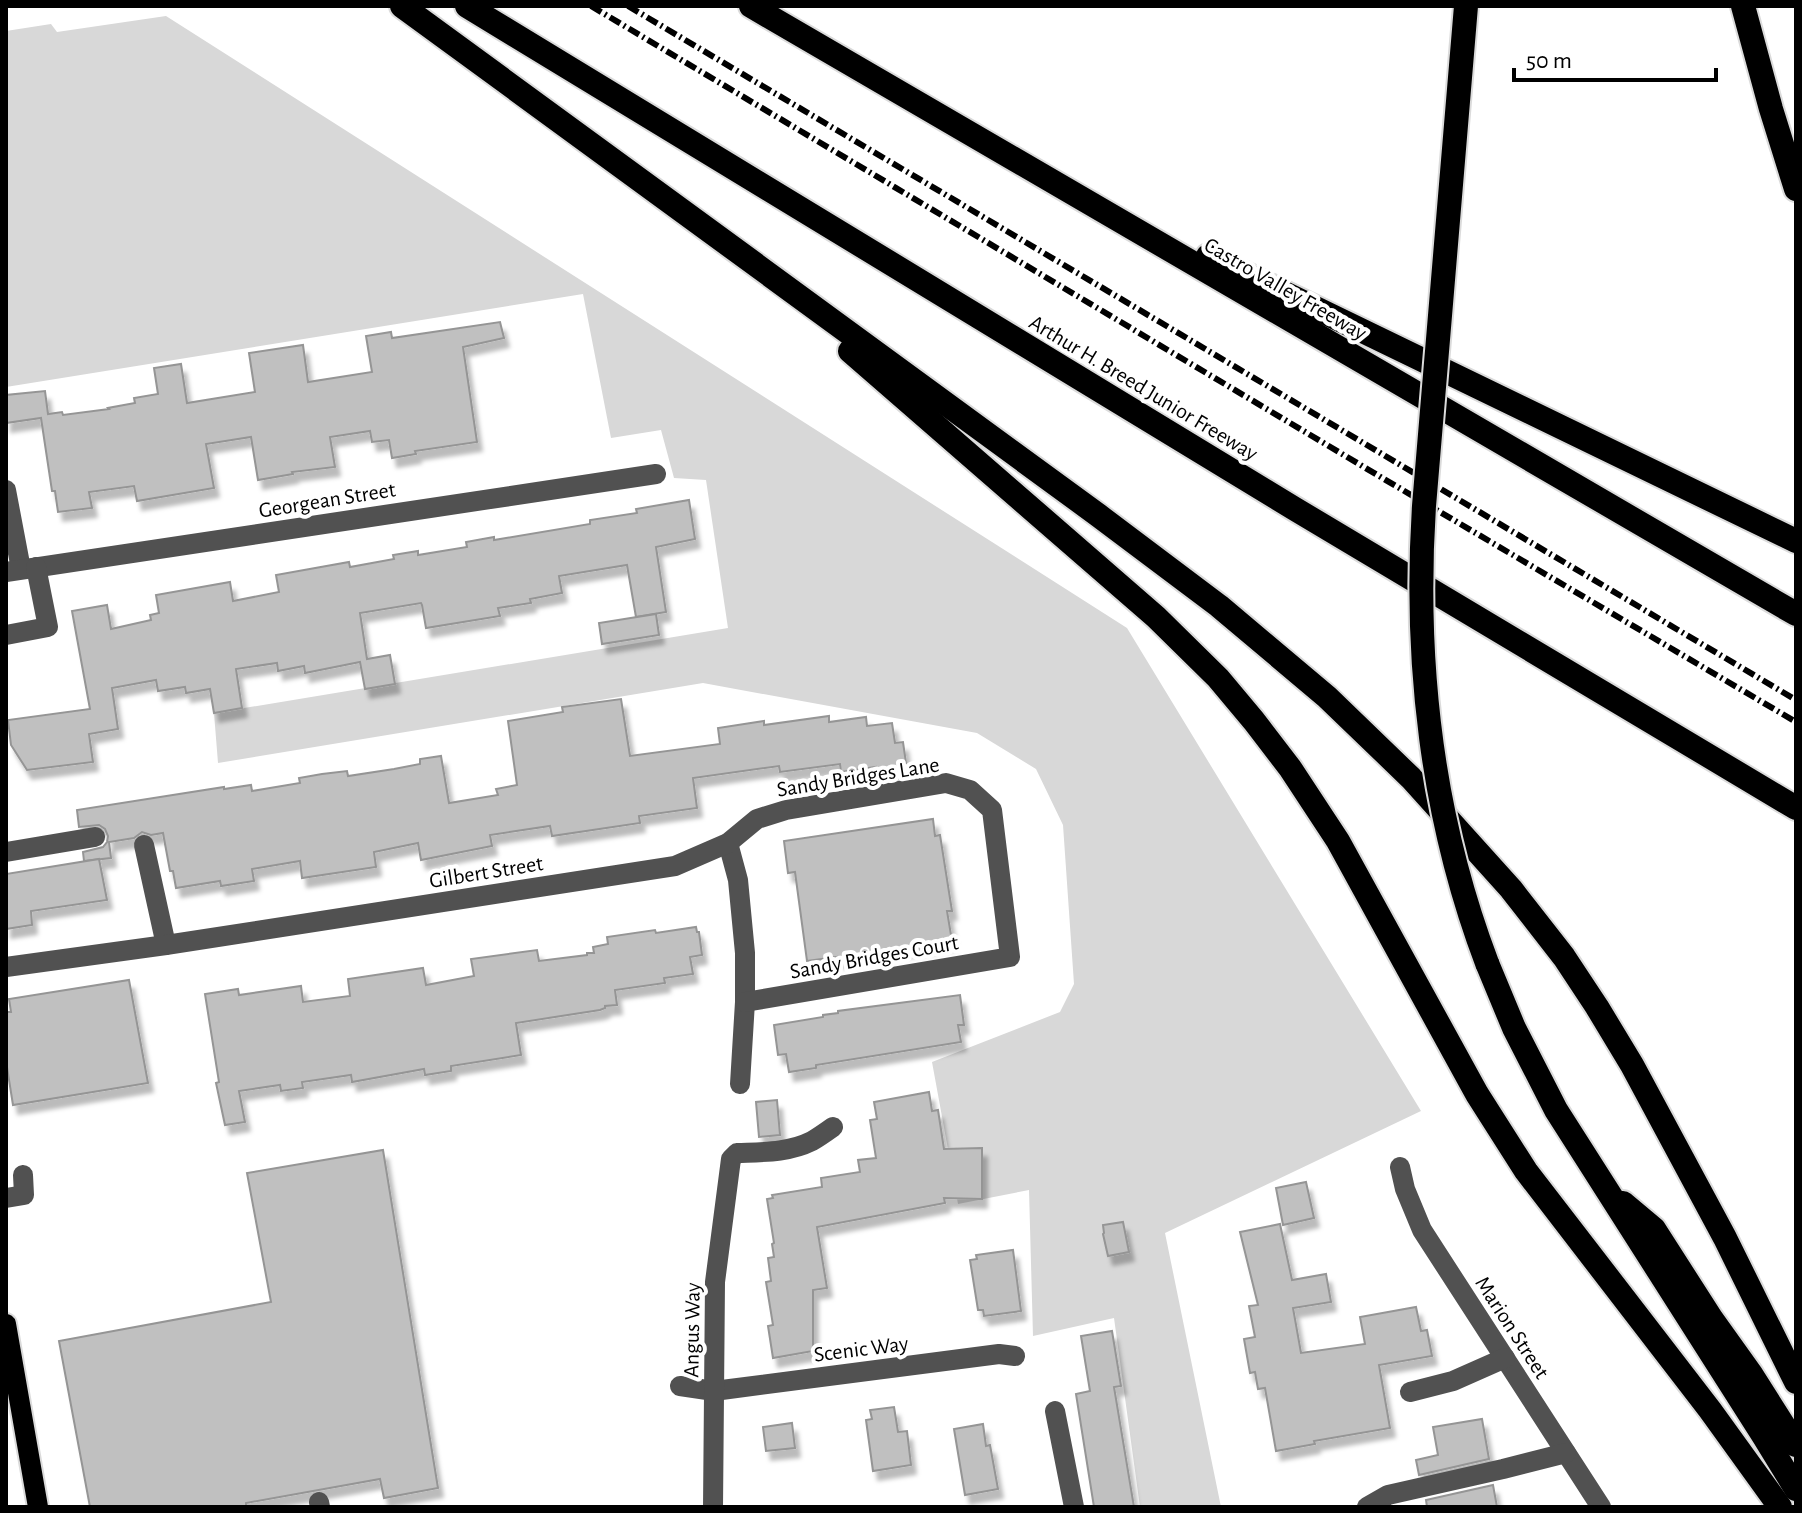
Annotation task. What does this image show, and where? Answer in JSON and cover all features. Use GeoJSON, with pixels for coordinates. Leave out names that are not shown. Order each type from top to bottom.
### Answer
{"type":"FeatureCollection","features":[{"type":"Feature","properties":{"kind":"highway"},"geometry":{"type":"LineString","coordinates":[[402,6],[1219,606],[1327,697],[1411,778],[1511,889],[1564,957],[1597,1007],[1632,1065],[1725,1238],[1796,1382]]}},
{"type":"Feature","properties":{"kind":"highway","name":"Arthur H. Breed Junior Freeway"},"geometry":{"type":"LineString","coordinates":[[467,6],[1295,509],[1796,808]]}},
{"type":"Feature","properties":{"kind":"highway","name":"Castro Valley Freeway"},"geometry":{"type":"LineString","coordinates":[[751,6],[1796,614]]}},
{"type":"Feature","properties":{"kind":"highway"},"geometry":{"type":"LineString","coordinates":[[1466,6],[1421,565],[1421,624],[1428,715],[1442,802],[1464,890],[1487,963],[1541,1082],[1569,1133],[1796,1489]]}},
{"type":"Feature","properties":{"kind":"highway"},"geometry":{"type":"LineString","coordinates":[[1744,10],[1796,189]]}},
{"type":"Feature","properties":{"kind":"highway"},"geometry":{"type":"LineString","coordinates":[[1032,171],[1796,541]]}},
{"type":"Feature","properties":{"kind":"highway"},"geometry":{"type":"LineString","coordinates":[[670,200],[800,308],[1134,597],[1198,657],[1237,700],[1290,768],[1338,841],[1492,1120],[1526,1171],[1710,1410],[1780,1507]]}},
{"type":"Feature","properties":{"kind":"highway"},"geometry":{"type":"LineString","coordinates":[[1603,1185],[1654,1229],[1796,1445]]}},
{"type":"Feature","properties":{"kind":"main road"},"geometry":{"type":"LineString","coordinates":[[6,1324],[38,1507]]}},
{"type":"Feature","properties":{"kind":"street","name":"Georgean Street"},"geometry":{"type":"LineString","coordinates":[[21,569],[656,474]]}},
{"type":"Feature","properties":{"kind":"street"},"geometry":{"type":"LineString","coordinates":[[6,490],[21,569],[48,627],[6,635]]}},
{"type":"Feature","properties":{"kind":"street","name":"Sandy Bridges Lane"},"geometry":{"type":"LineString","coordinates":[[728,843],[757,819],[786,810],[946,783],[970,790],[992,810],[1010,957]]}},
{"type":"Feature","properties":{"kind":"street"},"geometry":{"type":"LineString","coordinates":[[6,852],[95,837]]}},
{"type":"Feature","properties":{"kind":"street"},"geometry":{"type":"LineString","coordinates":[[728,843],[738,880],[745,953],[740,1084]]}},
{"type":"Feature","properties":{"kind":"street","name":"Gilbert Street"},"geometry":{"type":"LineString","coordinates":[[6,967],[675,866],[728,843]]}},
{"type":"Feature","properties":{"kind":"street"},"geometry":{"type":"LineString","coordinates":[[144,845],[166,945]]}},
{"type":"Feature","properties":{"kind":"street","name":"Sandy Bridges Court"},"geometry":{"type":"LineString","coordinates":[[745,1002],[1010,957]]}},
{"type":"Feature","properties":{"kind":"street","name":"Angus Way"},"geometry":{"type":"LineString","coordinates":[[713,1507],[715,1282],[731,1159],[737,1153],[776,1152],[793,1148],[812,1141],[833,1127]]}},
{"type":"Feature","properties":{"kind":"street","name":"Marion Street"},"geometry":{"type":"LineString","coordinates":[[1400,1167],[1422,1230],[1601,1507]]}},
{"type":"Feature","properties":{"kind":"street"},"geometry":{"type":"LineString","coordinates":[[6,1198],[24,1195],[23,1175]]}},
{"type":"Feature","properties":{"kind":"street","name":"Scenic Way"},"geometry":{"type":"LineString","coordinates":[[680,1386],[714,1391],[999,1354],[1015,1356]]}},
{"type":"Feature","properties":{"kind":"street"},"geometry":{"type":"LineString","coordinates":[[1410,1392],[1453,1381],[1505,1358]]}},
{"type":"Feature","properties":{"kind":"street"},"geometry":{"type":"LineString","coordinates":[[1055,1411],[1074,1507]]}},
{"type":"Feature","properties":{"kind":"street"},"geometry":{"type":"LineString","coordinates":[[1367,1507],[1388,1495],[1566,1453]]}},
{"type":"Feature","properties":{"kind":"shaded area"},"geometry":{"type":"Polygon","coordinates":[[[166,16],[1127,628],[1421,1111],[1165,1233],[1221,1507],[1140,1507],[1114,1318],[1033,1336],[1029,1190],[958,1204],[932,1062],[1060,1012],[1074,984],[1063,825],[1036,769],[977,733],[703,683],[218,763],[214,713],[728,628],[706,480],[674,478],[661,430],[611,438],[583,294],[6,387],[6,31],[51,24],[57,32],[166,16]]]}},
{"type":"Feature","properties":{"kind":"building"},"geometry":{"type":"Polygon","coordinates":[[[500,322],[504,338],[463,347],[477,442],[415,451],[416,454],[392,458],[389,440],[372,442],[370,431],[330,437],[335,467],[258,480],[251,437],[206,444],[214,488],[137,501],[134,486],[89,492],[92,508],[58,512],[41,418],[6,423],[6,395],[45,391],[48,414],[109,409],[135,403],[134,398],[158,394],[154,368],[181,364],[187,403],[255,392],[249,353],[303,345],[308,382],[372,372],[366,336],[391,332],[392,338],[500,322]]]}},
{"type":"Feature","properties":{"kind":"building"},"geometry":{"type":"Polygon","coordinates":[[[689,500],[695,539],[656,547],[666,612],[636,617],[627,565],[559,576],[562,593],[530,599],[531,603],[498,608],[500,616],[426,628],[421,603],[360,613],[367,659],[390,655],[395,684],[365,689],[360,662],[305,673],[304,666],[278,671],[277,663],[236,669],[242,708],[214,713],[210,689],[186,693],[185,687],[158,691],[156,680],[112,688],[118,729],[89,734],[93,762],[27,770],[11,745],[8,720],[90,709],[72,611],[107,605],[111,629],[151,620],[150,615],[159,613],[156,595],[230,582],[233,601],[279,592],[276,575],[349,562],[350,567],[418,551],[418,555],[467,547],[466,542],[590,524],[590,520],[637,513],[636,509],[689,500]]]}},
{"type":"Feature","properties":{"kind":"building"},"geometry":{"type":"Polygon","coordinates":[[[656,614],[659,635],[602,644],[599,623],[656,614]]]}},
{"type":"Feature","properties":{"kind":"building"},"geometry":{"type":"Polygon","coordinates":[[[621,699],[630,756],[720,744],[718,728],[829,716],[829,722],[866,717],[867,726],[892,723],[895,743],[903,742],[907,770],[877,774],[876,767],[841,772],[840,764],[780,772],[779,766],[693,778],[697,808],[639,816],[640,823],[552,836],[550,826],[490,835],[492,846],[421,860],[418,843],[374,852],[376,867],[302,878],[300,861],[252,869],[254,881],[221,886],[220,881],[176,888],[163,833],[151,835],[142,832],[134,838],[109,842],[111,858],[84,861],[83,852],[103,847],[108,836],[99,825],[79,827],[77,810],[224,787],[251,785],[252,791],[300,783],[299,778],[322,774],[347,771],[348,776],[394,769],[420,764],[420,759],[441,756],[449,803],[498,795],[496,789],[517,785],[508,721],[563,712],[562,707],[621,699]]]}},
{"type":"Feature","properties":{"kind":"building"},"geometry":{"type":"Polygon","coordinates":[[[933,819],[935,836],[940,835],[952,911],[947,911],[952,941],[807,961],[795,872],[788,873],[784,841],[933,819]]]}},
{"type":"Feature","properties":{"kind":"building"},"geometry":{"type":"Polygon","coordinates":[[[99,859],[107,900],[31,911],[32,925],[6,929],[6,874],[99,859]]]}},
{"type":"Feature","properties":{"kind":"building"},"geometry":{"type":"Polygon","coordinates":[[[696,927],[702,955],[690,957],[693,974],[664,978],[665,983],[615,990],[617,1005],[605,1006],[600,1010],[516,1023],[521,1055],[451,1066],[451,1071],[425,1075],[424,1069],[352,1082],[351,1075],[302,1082],[303,1088],[281,1091],[280,1085],[239,1091],[245,1122],[225,1125],[216,1083],[219,1082],[205,994],[238,989],[239,995],[301,986],[303,1002],[350,996],[348,979],[423,968],[426,985],[474,976],[471,959],[537,950],[539,961],[587,955],[594,953],[593,947],[608,944],[607,937],[696,927]]]}},
{"type":"Feature","properties":{"kind":"building"},"geometry":{"type":"Polygon","coordinates":[[[129,980],[148,1083],[13,1105],[6,1061],[6,1012],[11,1012],[9,999],[129,980]]]}},
{"type":"Feature","properties":{"kind":"building"},"geometry":{"type":"Polygon","coordinates":[[[960,995],[964,1025],[958,1025],[961,1042],[789,1072],[786,1054],[778,1055],[774,1025],[823,1017],[838,1011],[960,995]]]}},
{"type":"Feature","properties":{"kind":"building"},"geometry":{"type":"Polygon","coordinates":[[[929,1092],[932,1111],[938,1110],[944,1149],[982,1148],[982,1199],[944,1198],[945,1203],[817,1227],[827,1288],[813,1290],[813,1351],[773,1358],[768,1326],[773,1325],[766,1282],[771,1281],[768,1258],[774,1257],[774,1243],[767,1199],[773,1198],[772,1195],[822,1187],[821,1178],[860,1172],[858,1160],[876,1158],[870,1120],[877,1119],[874,1102],[929,1092]]]}},
{"type":"Feature","properties":{"kind":"building"},"geometry":{"type":"Polygon","coordinates":[[[777,1100],[780,1135],[759,1137],[756,1102],[777,1100]]]}},
{"type":"Feature","properties":{"kind":"building"},"geometry":{"type":"Polygon","coordinates":[[[383,1150],[438,1488],[384,1498],[380,1479],[246,1503],[246,1507],[90,1507],[59,1341],[271,1302],[247,1173],[383,1150]]]}},
{"type":"Feature","properties":{"kind":"building"},"geometry":{"type":"Polygon","coordinates":[[[1306,1182],[1314,1218],[1283,1225],[1276,1188],[1306,1182]]]}},
{"type":"Feature","properties":{"kind":"building"},"geometry":{"type":"Polygon","coordinates":[[[1123,1222],[1129,1252],[1108,1256],[1103,1225],[1123,1222]]]}},
{"type":"Feature","properties":{"kind":"building"},"geometry":{"type":"Polygon","coordinates":[[[1280,1224],[1292,1280],[1326,1274],[1331,1302],[1293,1308],[1301,1353],[1365,1344],[1360,1317],[1416,1307],[1421,1331],[1427,1330],[1432,1356],[1379,1365],[1390,1428],[1276,1451],[1265,1388],[1258,1389],[1255,1372],[1250,1373],[1244,1339],[1255,1337],[1249,1306],[1258,1305],[1240,1232],[1280,1224]]]}},
{"type":"Feature","properties":{"kind":"building"},"geometry":{"type":"Polygon","coordinates":[[[1013,1250],[1021,1311],[984,1316],[983,1310],[978,1310],[970,1260],[977,1259],[976,1255],[1013,1250]]]}},
{"type":"Feature","properties":{"kind":"building"},"geometry":{"type":"Polygon","coordinates":[[[1112,1331],[1121,1386],[1114,1387],[1134,1507],[1094,1507],[1076,1394],[1090,1391],[1081,1336],[1112,1331]]]}},
{"type":"Feature","properties":{"kind":"building"},"geometry":{"type":"Polygon","coordinates":[[[894,1407],[898,1432],[907,1431],[911,1465],[873,1471],[866,1420],[872,1419],[870,1410],[894,1407]]]}},
{"type":"Feature","properties":{"kind":"building"},"geometry":{"type":"Polygon","coordinates":[[[1482,1419],[1489,1459],[1419,1475],[1416,1460],[1438,1455],[1433,1427],[1482,1419]]]}},
{"type":"Feature","properties":{"kind":"building"},"geometry":{"type":"Polygon","coordinates":[[[792,1423],[795,1448],[766,1451],[763,1427],[792,1423]]]}},
{"type":"Feature","properties":{"kind":"building"},"geometry":{"type":"Polygon","coordinates":[[[983,1424],[998,1489],[965,1495],[954,1429],[983,1424]]]}},
{"type":"Feature","properties":{"kind":"building"},"geometry":{"type":"Polygon","coordinates":[[[1493,1485],[1497,1507],[1427,1507],[1426,1500],[1493,1485]]]}},
{"type":"Feature","properties":{"kind":"railway"},"geometry":{"type":"LineString","coordinates":[[591,6],[1796,722]]}},
{"type":"Feature","properties":{"kind":"railway"},"geometry":{"type":"LineString","coordinates":[[628,6],[1796,700]]}}]}
